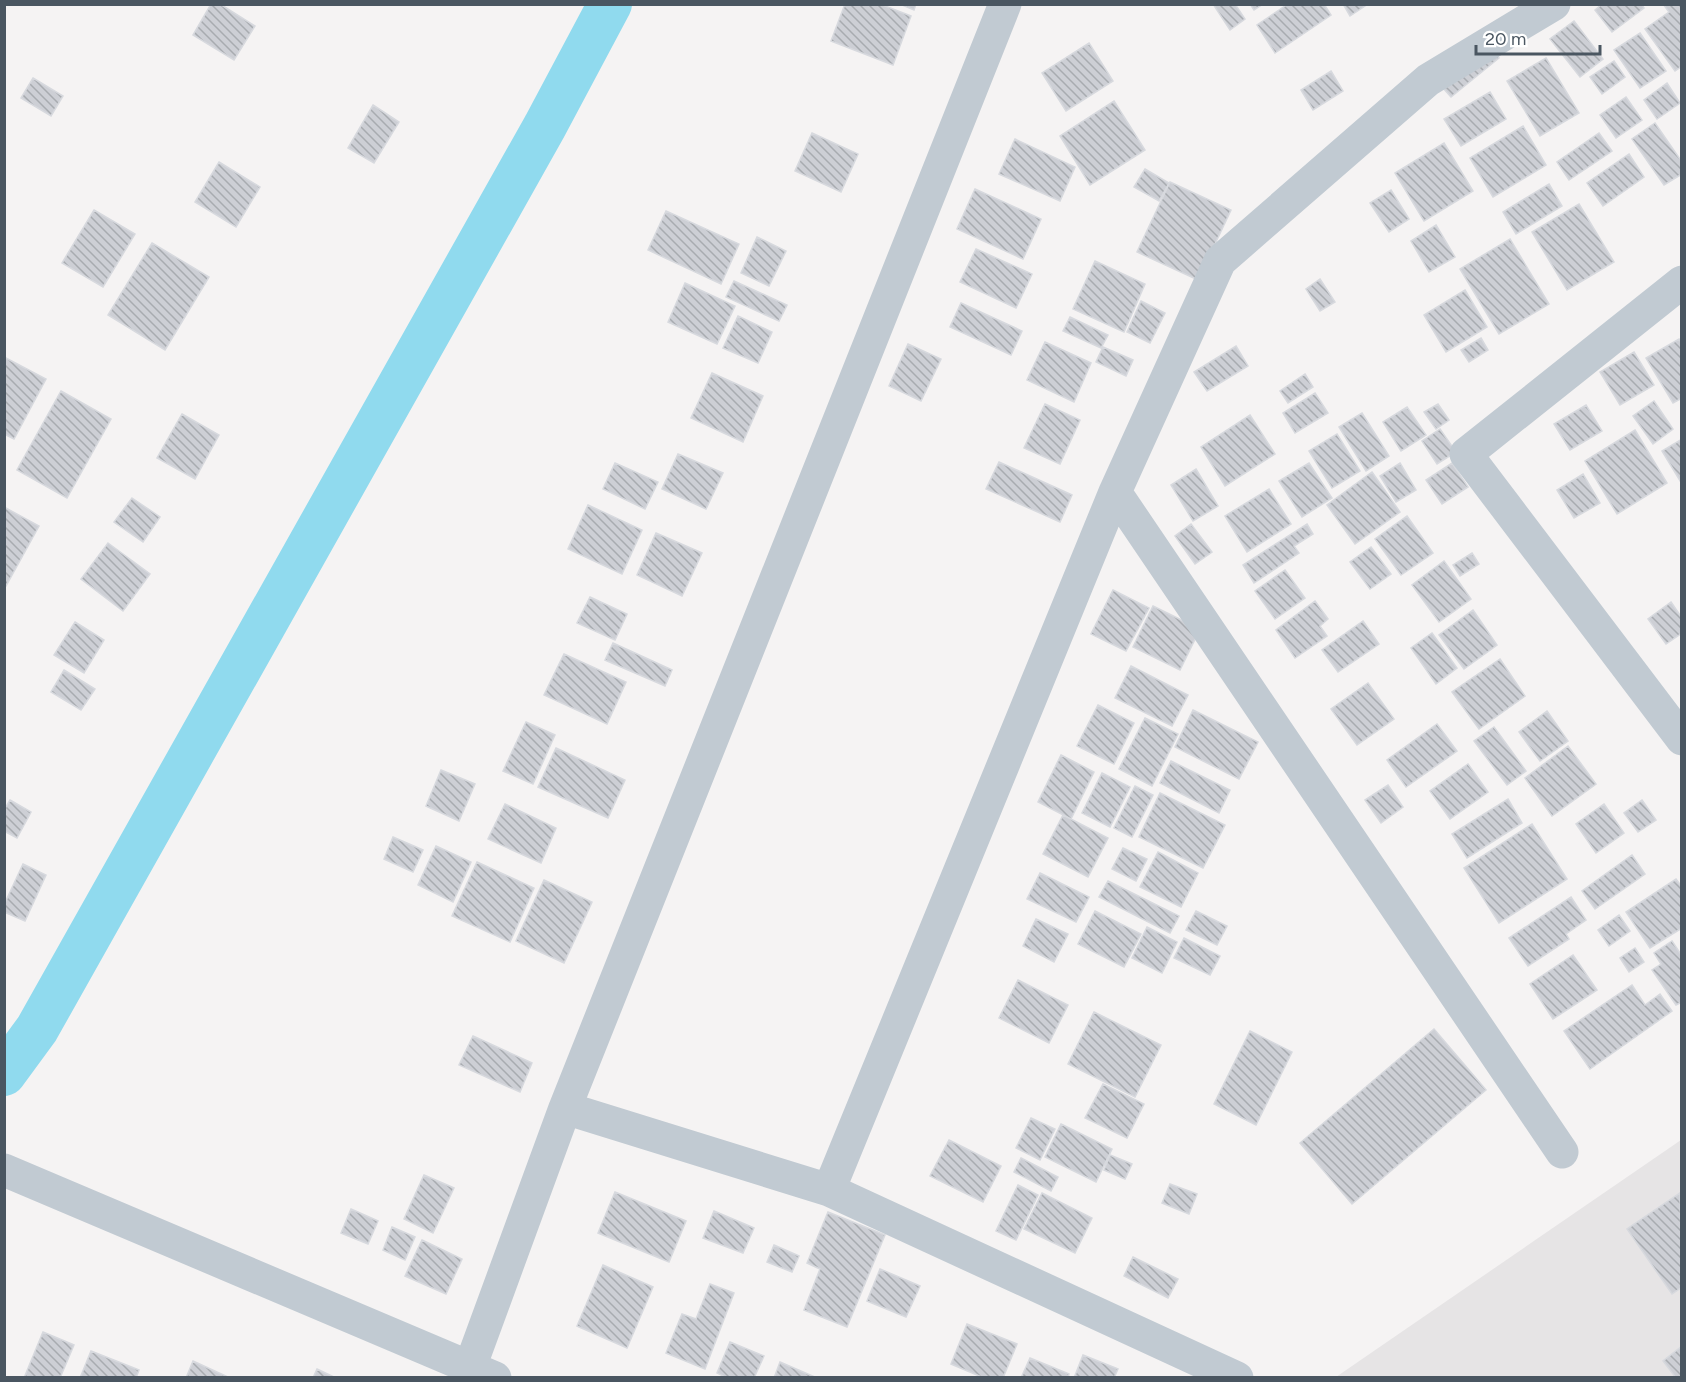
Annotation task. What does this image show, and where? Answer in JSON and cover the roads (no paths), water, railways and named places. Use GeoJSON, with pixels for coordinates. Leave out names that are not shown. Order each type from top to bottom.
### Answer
{"type":"FeatureCollection","features":[{"type":"Feature","properties":{"kind":"street"},"geometry":{"type":"LineString","coordinates":[[4,1170],[477,1374],[565,1108],[1005,4]]}},
{"type":"Feature","properties":{"kind":"street"},"geometry":{"type":"LineString","coordinates":[[1503,35],[1516,4]]}},
{"type":"Feature","properties":{"kind":"street"},"geometry":{"type":"LineString","coordinates":[[829,1190],[1115,492],[1220,261],[1428,80],[1554,4]]}},
{"type":"Feature","properties":{"kind":"street"},"geometry":{"type":"LineString","coordinates":[[1682,282],[1466,454],[1682,740]]}},
{"type":"Feature","properties":{"kind":"street"},"geometry":{"type":"LineString","coordinates":[[1115,492],[1563,1152]]}},
{"type":"Feature","properties":{"kind":"street"},"geometry":{"type":"LineString","coordinates":[[565,1108],[829,1190],[1237,1377]]}},
{"type":"Feature","properties":{"kind":"waterway"},"geometry":{"type":"LineString","coordinates":[[4,1074],[37,1029],[545,126],[610,4]]}}]}
